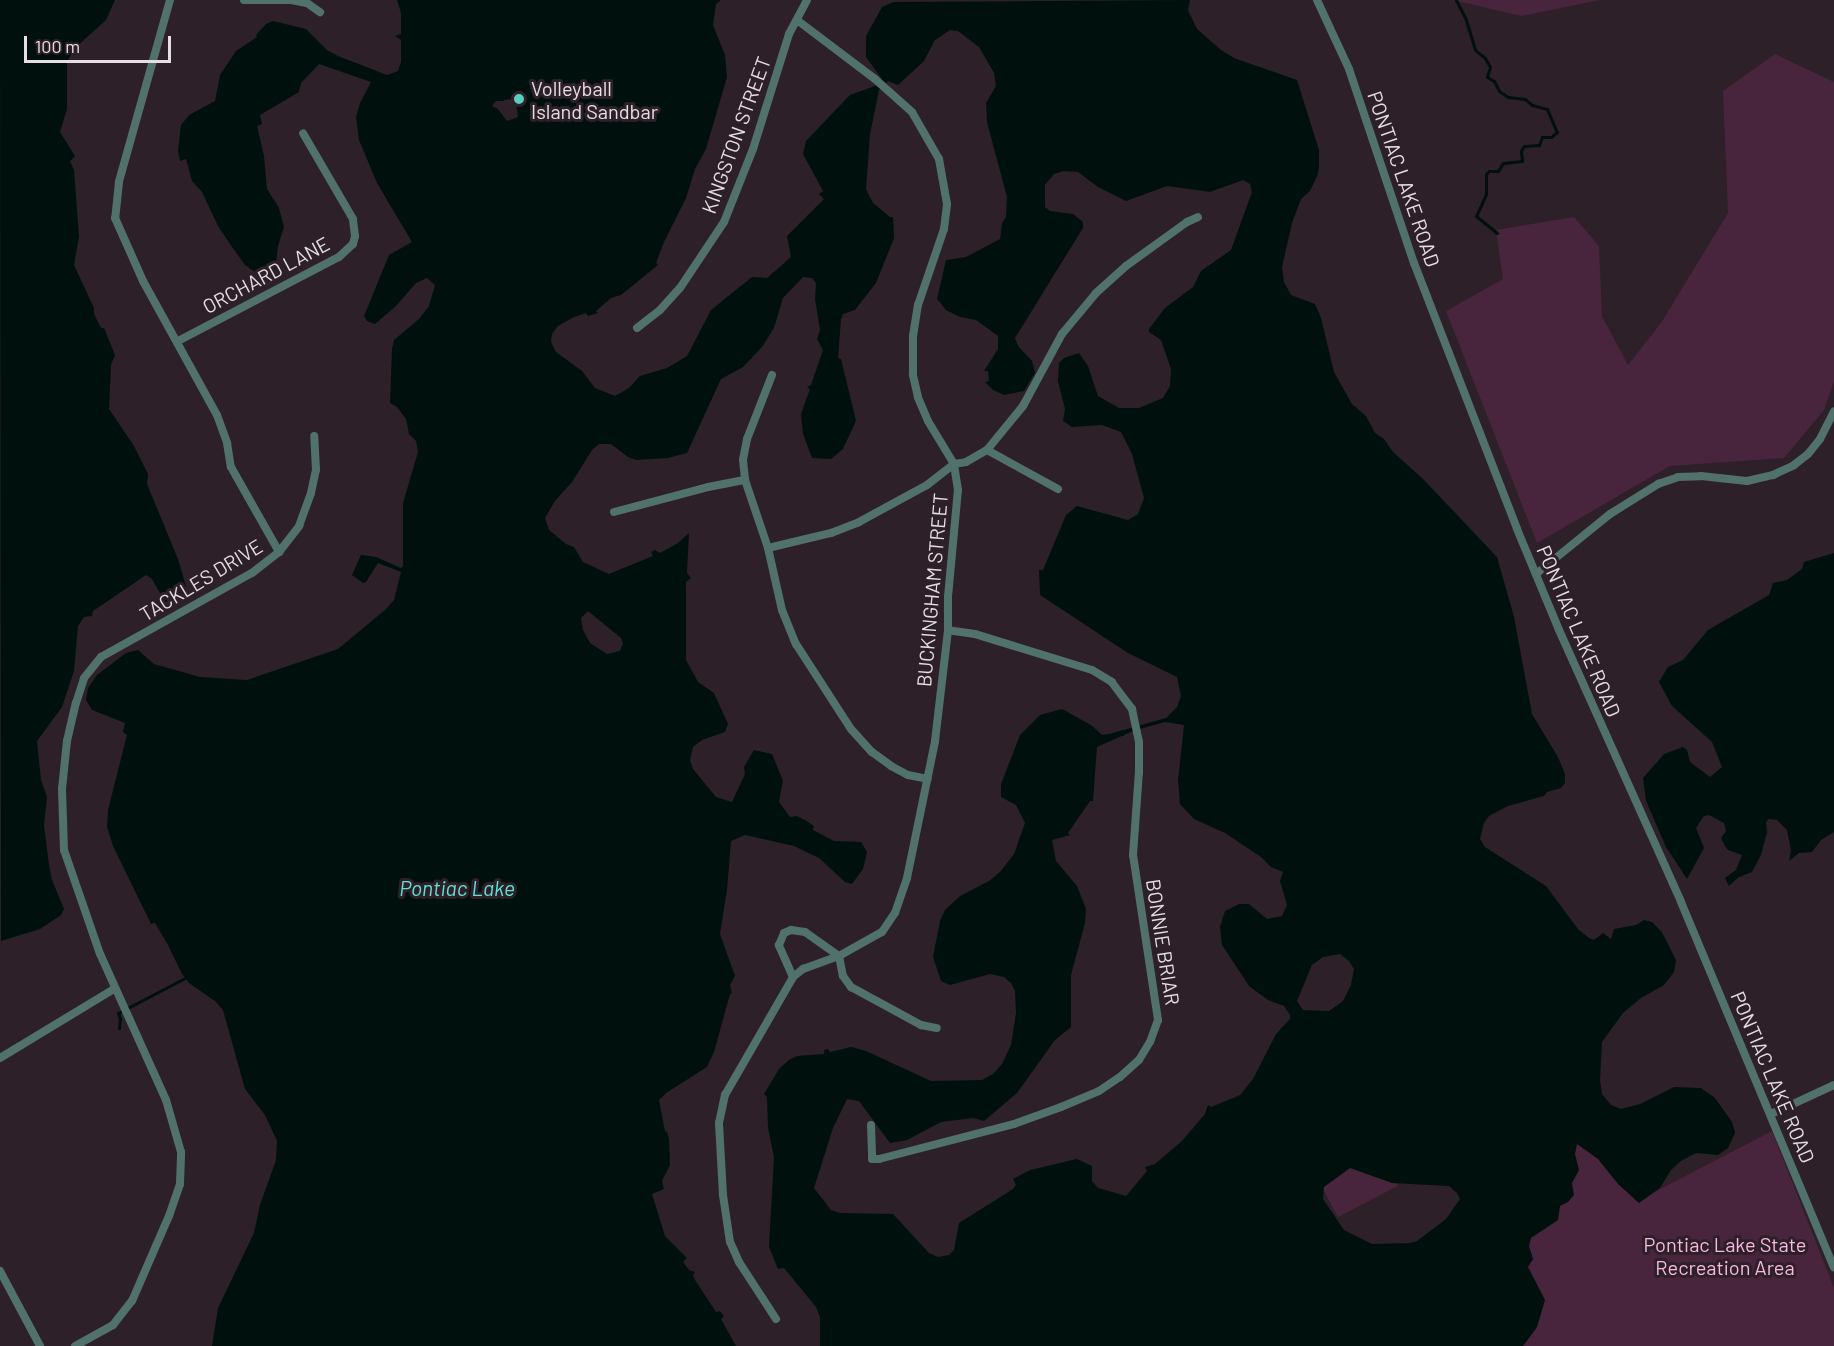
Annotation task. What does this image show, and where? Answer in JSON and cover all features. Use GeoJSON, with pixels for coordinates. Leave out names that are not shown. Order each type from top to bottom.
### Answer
{"type":"FeatureCollection","features":[{"type":"Feature","properties":{"kind":"street","name":"TACKLES DRIVE"},"geometry":{"type":"LineString","coordinates":[[75,1346],[113,1325],[132,1301],[169,1216],[180,1184],[181,1152],[175,1127],[158,1082],[114,989],[77,892],[63,841],[62,789],[67,741],[84,678],[101,657],[252,573],[279,552],[231,467],[227,443],[217,415],[143,281],[115,218],[119,182],[170,0]]}},
{"type":"Feature","properties":{"kind":"street"},"geometry":{"type":"LineString","coordinates":[[244,0],[290,0],[307,3],[320,12]]}},
{"type":"Feature","properties":{"kind":"street","name":"KINGSTON STREET"},"geometry":{"type":"LineString","coordinates":[[637,328],[660,310],[680,288],[724,222],[753,149],[789,34],[807,0]]}},
{"type":"Feature","properties":{"kind":"street","name":"PONTIAC LAKE ROAD"},"geometry":{"type":"LineString","coordinates":[[1317,0],[1349,69],[1414,263],[1536,574],[1681,902],[1834,1266]]}},
{"type":"Feature","properties":{"kind":"street","name":"BUCKINGHAM STREET"},"geometry":{"type":"LineString","coordinates":[[794,977],[803,969],[839,956],[882,932],[895,912],[907,878],[935,741],[948,630],[948,597],[958,499],[954,464],[928,421],[918,397],[912,357],[918,305],[944,229],[947,204],[939,159],[912,112],[875,79],[797,20]]}},
{"type":"Feature","properties":{"kind":"street","name":"ORCHARD LANE"},"geometry":{"type":"LineString","coordinates":[[178,341],[339,257],[352,244],[356,236],[353,219],[303,132]]}},
{"type":"Feature","properties":{"kind":"street"},"geometry":{"type":"LineString","coordinates":[[768,548],[831,533],[859,522],[918,490],[954,464],[966,462],[987,450],[1023,406],[1062,334],[1096,293],[1126,266],[1187,222],[1198,217]]}},
{"type":"Feature","properties":{"kind":"street"},"geometry":{"type":"LineString","coordinates":[[772,375],[747,439],[743,460],[745,480],[768,548],[782,610],[796,644],[834,706],[872,752],[908,775],[928,779]]}},
{"type":"Feature","properties":{"kind":"street"},"geometry":{"type":"LineString","coordinates":[[1536,574],[1610,514],[1658,484],[1678,477],[1701,476],[1747,481],[1773,475],[1794,465],[1808,454],[1820,439],[1834,411]]}},
{"type":"Feature","properties":{"kind":"street"},"geometry":{"type":"LineString","coordinates":[[279,552],[299,526],[311,493],[316,470],[314,436]]}},
{"type":"Feature","properties":{"kind":"street"},"geometry":{"type":"LineString","coordinates":[[987,450],[1058,489]]}},
{"type":"Feature","properties":{"kind":"street"},"geometry":{"type":"LineString","coordinates":[[614,512],[708,487],[745,480]]}},
{"type":"Feature","properties":{"kind":"street","name":"BONNIE BRIAR"},"geometry":{"type":"LineString","coordinates":[[871,1125],[872,1159],[1014,1124],[1099,1091],[1120,1077],[1145,1051],[1158,1020],[1133,855],[1139,772],[1136,728],[1132,709],[1124,695],[1112,682],[1092,670],[975,634],[948,630]]}},
{"type":"Feature","properties":{"kind":"street"},"geometry":{"type":"LineString","coordinates":[[776,1319],[739,1262],[730,1242],[723,1195],[719,1123],[725,1095],[794,977],[779,945],[784,933],[791,930],[805,932],[839,956],[843,976],[851,987],[921,1025],[937,1028]]}},
{"type":"Feature","properties":{"kind":"street"},"geometry":{"type":"LineString","coordinates":[[0,1058],[114,989]]}},
{"type":"Feature","properties":{"kind":"street"},"geometry":{"type":"LineString","coordinates":[[1771,1114],[1834,1085]]}},
{"type":"Feature","properties":{"kind":"street"},"geometry":{"type":"LineString","coordinates":[[0,1271],[40,1346]]}},
{"type":"Feature","properties":{"kind":"green space"},"geometry":{"type":"Polygon","coordinates":[[[1453,0],[1600,0],[1521,16],[1453,0]]]}},
{"type":"Feature","properties":{"kind":"green space"},"geometry":{"type":"Polygon","coordinates":[[[1775,54],[1834,82],[1834,381],[1824,410],[1784,458],[1670,466],[1537,543],[1446,311],[1503,279],[1496,230],[1574,217],[1599,246],[1602,316],[1628,365],[1661,323],[1728,213],[1723,91],[1775,54]]]}},
{"type":"Feature","properties":{"kind":"green space","name":"Pontiac Lake State Recreation Area"},"geometry":{"type":"Polygon","coordinates":[[[1605,1126],[1643,1198],[1772,1131],[1834,1288],[1834,1346],[1380,1346],[1475,1195],[1605,1126]]]}},
{"type":"Feature","properties":{"kind":"green space"},"geometry":{"type":"Polygon","coordinates":[[[1379,1150],[1398,1186],[1338,1217],[1319,1182],[1379,1150]]]}},
{"type":"Feature","properties":{"kind":"water"},"geometry":{"type":"Polygon","coordinates":[[[0,0],[115,0],[106,20],[74,49],[67,62],[67,109],[60,132],[75,156],[70,161],[74,170],[79,237],[74,265],[94,308],[94,314],[101,328],[104,328],[115,355],[111,365],[109,409],[134,446],[148,474],[147,484],[178,559],[187,590],[180,601],[165,602],[152,579],[146,575],[93,611],[92,616],[84,617],[78,626],[74,671],[62,707],[37,741],[41,780],[47,797],[44,825],[49,865],[52,880],[64,909],[61,915],[40,929],[1,941],[0,0]]]}},
{"type":"Feature","properties":{"kind":"water","name":"Pontiac Lake"},"geometry":{"type":"Polygon","coordinates":[[[397,0],[721,0],[716,4],[713,25],[725,55],[727,77],[706,149],[695,169],[686,198],[664,242],[656,263],[658,265],[621,295],[611,298],[596,311],[598,313],[588,316],[586,313],[574,317],[558,326],[552,334],[551,342],[556,352],[582,371],[595,388],[615,396],[629,388],[640,376],[667,368],[687,356],[711,310],[752,277],[767,278],[791,257],[787,236],[824,199],[819,194],[823,191],[803,154],[806,141],[850,95],[875,86],[882,79],[866,57],[866,36],[882,7],[893,2],[1190,0],[1188,10],[1197,29],[1221,50],[1234,58],[1297,80],[1319,150],[1319,166],[1310,191],[1301,199],[1292,223],[1282,267],[1284,282],[1291,295],[1315,304],[1321,318],[1334,372],[1352,404],[1366,416],[1375,433],[1384,439],[1393,452],[1423,479],[1497,557],[1514,617],[1532,714],[1558,757],[1565,774],[1565,783],[1561,788],[1547,792],[1544,796],[1508,806],[1489,816],[1484,823],[1480,839],[1485,847],[1546,886],[1578,929],[1589,938],[1594,940],[1603,933],[1611,939],[1614,929],[1636,925],[1644,920],[1652,922],[1662,932],[1676,960],[1674,972],[1664,985],[1641,998],[1623,1013],[1602,1042],[1600,1080],[1602,1094],[1611,1105],[1621,1109],[1640,1104],[1674,1087],[1701,1088],[1715,1098],[1732,1122],[1735,1133],[1728,1148],[1718,1155],[1696,1153],[1681,1161],[1671,1170],[1660,1188],[1639,1203],[1618,1184],[1598,1159],[1577,1144],[1575,1154],[1579,1170],[1572,1183],[1574,1195],[1560,1206],[1558,1220],[1531,1238],[1529,1246],[1533,1259],[1528,1267],[1545,1300],[1537,1327],[1523,1346],[820,1346],[820,1317],[816,1307],[784,1268],[778,1269],[769,1247],[774,1157],[768,1128],[767,1097],[764,1094],[779,1069],[789,1060],[797,1056],[824,1054],[824,1050],[828,1049],[830,1052],[851,1047],[866,1051],[931,1081],[982,1080],[993,1074],[1002,1064],[1011,1045],[1016,1013],[1015,991],[1011,983],[1004,977],[990,974],[950,985],[941,981],[933,957],[940,921],[945,910],[960,896],[989,881],[1000,872],[1014,854],[1025,823],[1016,805],[1001,797],[1001,784],[1020,735],[1040,715],[1062,709],[1091,725],[1102,735],[1109,734],[1166,718],[1177,707],[1181,696],[1177,677],[1128,653],[1040,595],[1039,570],[1043,570],[1066,515],[1077,506],[1128,520],[1138,514],[1144,498],[1132,454],[1121,432],[1102,425],[1072,427],[1063,421],[1065,409],[1058,381],[1059,363],[1064,358],[1079,353],[1088,366],[1098,396],[1119,408],[1139,408],[1163,398],[1170,386],[1171,369],[1161,340],[1149,332],[1149,329],[1165,308],[1193,287],[1201,271],[1231,250],[1252,192],[1250,184],[1243,180],[1210,192],[1167,186],[1126,201],[1098,187],[1078,172],[1064,171],[1054,174],[1045,185],[1045,207],[1050,211],[1073,214],[1083,222],[1083,228],[1015,338],[1018,346],[1032,361],[1035,373],[1024,391],[1004,395],[993,390],[985,382],[989,381],[988,371],[984,371],[998,349],[998,336],[976,320],[960,317],[946,310],[937,299],[946,260],[966,257],[1000,239],[1002,223],[1006,217],[1007,197],[987,122],[986,103],[996,86],[994,73],[979,47],[958,31],[950,30],[935,40],[924,61],[898,85],[888,81],[879,90],[870,134],[866,189],[873,203],[893,217],[894,238],[876,283],[855,310],[843,314],[841,319],[838,358],[841,359],[856,421],[843,449],[831,459],[812,458],[803,434],[801,414],[810,389],[807,387],[811,385],[823,350],[817,339],[820,330],[815,299],[816,283],[812,278],[803,277],[783,298],[774,328],[762,347],[743,367],[721,379],[687,453],[668,458],[636,460],[611,444],[599,444],[592,450],[545,518],[549,530],[566,544],[574,547],[583,562],[609,574],[653,556],[651,552],[655,550],[660,553],[678,543],[689,533],[687,573],[691,578],[686,582],[686,660],[698,682],[714,693],[728,724],[725,732],[702,740],[693,747],[690,760],[693,769],[716,797],[732,802],[745,774],[744,767],[754,750],[772,754],[783,781],[779,802],[790,817],[797,816],[805,820],[814,826],[813,830],[834,841],[861,842],[867,852],[863,869],[852,884],[845,882],[819,858],[794,846],[745,835],[731,841],[720,934],[735,976],[730,985],[732,993],[714,1052],[707,1067],[666,1093],[659,1100],[665,1131],[669,1139],[670,1165],[662,1181],[664,1189],[652,1194],[665,1236],[687,1258],[683,1262],[689,1270],[695,1272],[693,1275],[695,1280],[716,1312],[720,1311],[724,1316],[721,1319],[736,1346],[212,1346],[218,1308],[254,1233],[260,1205],[276,1160],[277,1141],[265,1115],[245,1089],[223,1010],[215,1001],[189,983],[182,974],[155,923],[151,924],[113,846],[107,827],[108,810],[127,735],[123,732],[125,723],[92,710],[86,700],[88,688],[97,675],[126,653],[138,650],[154,664],[200,677],[247,680],[338,649],[394,600],[401,572],[378,563],[366,582],[363,583],[352,575],[361,555],[376,557],[401,568],[403,566],[403,503],[418,452],[416,441],[409,434],[406,419],[397,407],[390,403],[392,349],[394,340],[419,319],[429,306],[435,285],[427,278],[416,283],[396,306],[375,324],[367,321],[364,316],[389,255],[412,242],[377,183],[359,140],[356,117],[360,103],[371,82],[319,64],[301,83],[299,92],[260,115],[262,124],[257,126],[264,156],[267,189],[279,208],[284,227],[278,246],[275,273],[267,280],[245,265],[232,247],[218,226],[202,192],[192,181],[186,159],[180,161],[178,151],[181,125],[189,115],[215,101],[220,75],[236,51],[257,37],[256,35],[266,24],[273,21],[306,29],[327,50],[387,75],[398,71],[401,62],[401,40],[395,36],[401,34],[401,13],[397,0]],[[512,99],[496,101],[492,106],[498,109],[507,121],[518,117],[516,101],[512,99]],[[588,611],[581,618],[583,630],[590,643],[607,654],[620,651],[623,643],[621,638],[588,611]],[[1165,722],[1133,731],[1097,747],[1093,801],[1090,801],[1068,833],[1070,835],[1052,840],[1056,861],[1077,886],[1086,909],[1085,923],[1071,975],[1071,1027],[1055,1040],[1017,1093],[984,1121],[973,1118],[941,1122],[907,1140],[890,1143],[859,1101],[847,1099],[833,1128],[814,1188],[831,1210],[840,1213],[893,1214],[929,1253],[938,1257],[949,1255],[954,1250],[959,1223],[1013,1189],[1016,1185],[1013,1179],[1030,1170],[1077,1159],[1092,1166],[1092,1181],[1098,1188],[1126,1196],[1147,1171],[1145,1167],[1155,1164],[1182,1141],[1205,1114],[1208,1105],[1211,1107],[1240,1095],[1253,1079],[1276,1034],[1290,1019],[1284,1006],[1268,1000],[1249,986],[1222,945],[1220,927],[1225,911],[1239,904],[1249,904],[1267,919],[1282,916],[1287,905],[1280,881],[1283,872],[1271,867],[1261,857],[1225,833],[1194,819],[1180,804],[1178,780],[1184,725],[1165,722]],[[1340,954],[1323,957],[1312,965],[1297,1001],[1303,1010],[1329,1011],[1343,1001],[1351,985],[1354,969],[1349,961],[1340,954]],[[1350,1168],[1324,1187],[1323,1199],[1344,1230],[1372,1244],[1417,1241],[1446,1219],[1460,1199],[1449,1186],[1392,1183],[1350,1168]]]}},
{"type":"Feature","properties":{"kind":"water"},"geometry":{"type":"Polygon","coordinates":[[[1834,553],[1834,832],[1821,840],[1812,852],[1799,853],[1789,861],[1791,850],[1787,830],[1777,820],[1769,819],[1766,822],[1767,832],[1761,855],[1752,872],[1739,877],[1729,886],[1725,878],[1736,870],[1742,855],[1728,850],[1725,846],[1721,838],[1726,831],[1724,823],[1709,815],[1704,816],[1696,828],[1704,848],[1687,879],[1666,847],[1646,801],[1643,778],[1664,754],[1683,747],[1687,750],[1690,762],[1710,777],[1722,767],[1712,742],[1672,706],[1659,682],[1668,667],[1683,660],[1708,630],[1769,595],[1773,583],[1787,580],[1802,569],[1804,562],[1834,553]]]}},
{"type":"Feature","properties":{"kind":"waterway"},"geometry":{"type":"LineString","coordinates":[[1456,0],[1466,20],[1475,50],[1485,58],[1490,67],[1487,77],[1494,81],[1499,91],[1508,97],[1525,99],[1532,105],[1547,109],[1557,132],[1551,137],[1542,137],[1539,145],[1524,146],[1521,151],[1522,161],[1503,163],[1498,171],[1489,171],[1486,174],[1486,194],[1476,216],[1497,233]]}},
{"type":"Feature","properties":{"kind":"waterway"},"geometry":{"type":"LineString","coordinates":[[119,1028],[118,1013],[185,978]]}},
{"type":"Feature","properties":{"kind":"place","name":"Volleyball Island Sandbar"},"geometry":{"type":"Point","coordinates":[519,99]}}]}
